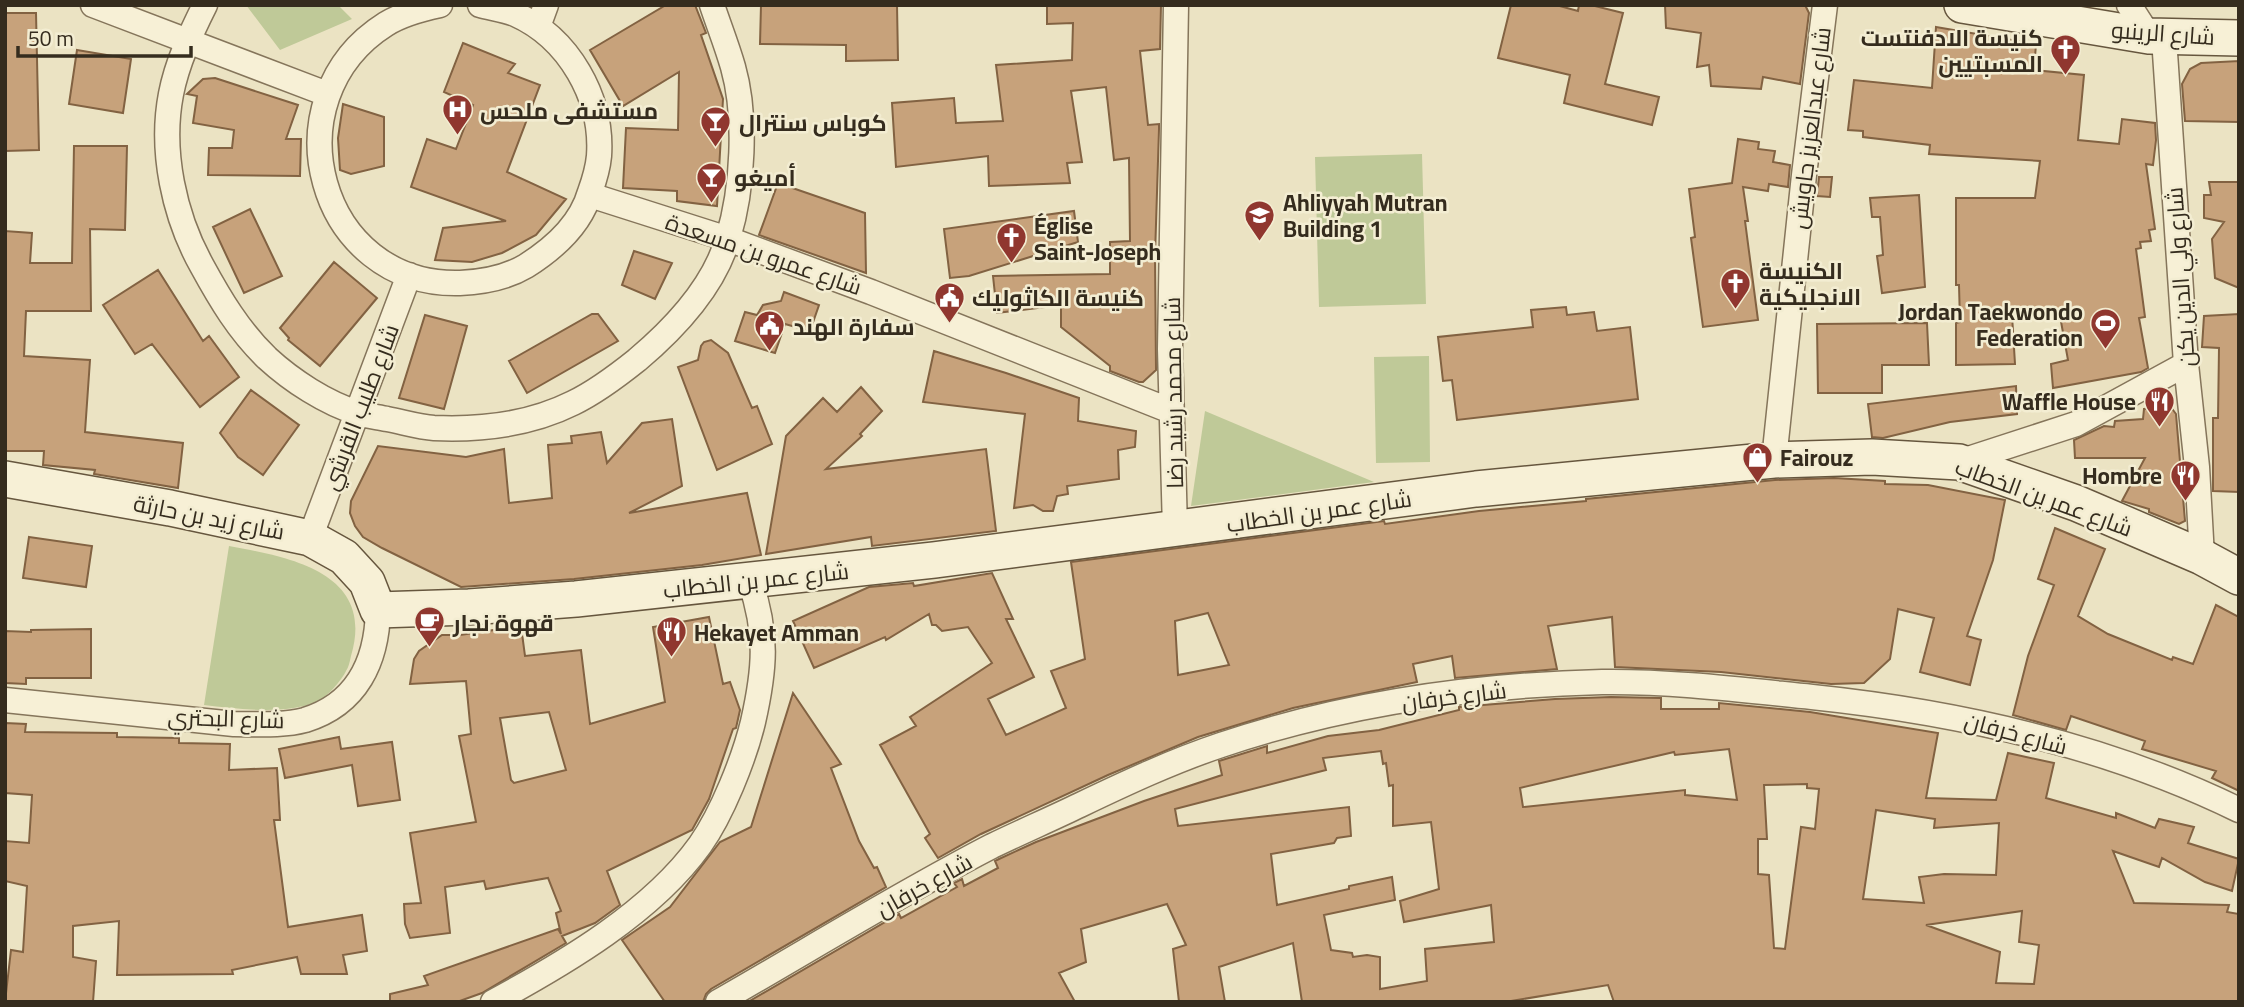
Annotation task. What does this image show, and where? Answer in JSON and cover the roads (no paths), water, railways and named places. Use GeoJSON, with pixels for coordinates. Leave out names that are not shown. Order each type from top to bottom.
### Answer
{"type":"FeatureCollection","features":[{"type":"Feature","properties":{"kind":"street"},"geometry":{"type":"LineString","coordinates":[[93,5],[327,94]]}},
{"type":"Feature","properties":{"kind":"street"},"geometry":{"type":"LineString","coordinates":[[205,5],[187,42],[171,93],[168,124],[169,166],[178,209],[195,254],[225,309],[267,357],[310,390],[358,413],[431,428],[479,428],[530,419],[573,403],[617,376],[656,344],[685,314],[711,275],[728,239],[741,169],[741,118],[734,69],[712,5]]}},
{"type":"Feature","properties":{"kind":"street"},"geometry":{"type":"LineString","coordinates":[[440,5],[415,10],[387,23],[362,42],[341,66],[327,94],[319,125],[318,156],[324,187],[337,216],[356,241],[381,261],[409,275],[444,283],[481,282],[516,272],[547,253],[572,227],[590,195],[599,157],[597,118],[585,81],[542,16],[515,9],[480,5]]}},
{"type":"Feature","properties":{"kind":"street","name":"شارع محمد رشيد رضا"},"geometry":{"type":"LineString","coordinates":[[1175,530],[1170,349],[1176,5]]}},
{"type":"Feature","properties":{"kind":"street","name":"شارع عبدالعزيز جاويش"},"geometry":{"type":"LineString","coordinates":[[1774,460],[1825,5]]}},
{"type":"Feature","properties":{"kind":"street","name":"شارع الرينبو"},"geometry":{"type":"LineString","coordinates":[[1962,5],[2156,37],[2239,38]]}},
{"type":"Feature","properties":{"kind":"street"},"geometry":{"type":"LineString","coordinates":[[2129,5],[2156,37]]}},
{"type":"Feature","properties":{"kind":"street","name":"شارع ولي الدين يكن"},"geometry":{"type":"LineString","coordinates":[[2156,37],[2197,467],[2202,557]]}},
{"type":"Feature","properties":{"kind":"street","name":"شارع عمرو بن مسعدة"},"geometry":{"type":"LineString","coordinates":[[590,195],[728,239],[871,292],[1171,411]]}},
{"type":"Feature","properties":{"kind":"street","name":"شارع طليب القرشي"},"geometry":{"type":"LineString","coordinates":[[310,538],[409,275]]}},
{"type":"Feature","properties":{"kind":"street"},"geometry":{"type":"LineString","coordinates":[[1959,462],[2076,424],[2186,364]]}},
{"type":"Feature","properties":{"kind":"street","name":"شارع عمر بن الخطاب"},"geometry":{"type":"LineString","coordinates":[[378,610],[576,599],[934,560],[1476,489],[1774,460],[1872,457],[1959,462],[2076,503],[2202,557],[2239,577]]}},
{"type":"Feature","properties":{"kind":"street","name":"شارع زيد بن حارثة"},"geometry":{"type":"LineString","coordinates":[[5,480],[170,508],[310,538],[344,557],[367,582],[378,610]]}},
{"type":"Feature","properties":{"kind":"street"},"geometry":{"type":"LineString","coordinates":[[493,1002],[598,938],[657,893],[683,867],[701,843],[716,818],[748,742],[762,681],[764,654],[761,615],[750,581]]}},
{"type":"Feature","properties":{"kind":"street","name":"شارع البحتري"},"geometry":{"type":"LineString","coordinates":[[5,701],[234,723],[303,720],[327,710],[349,695],[366,669],[377,636],[378,610]]}},
{"type":"Feature","properties":{"kind":"street","name":"شارع خرفان"},"geometry":{"type":"LineString","coordinates":[[718,1002],[992,847],[1114,789],[1217,746],[1337,713],[1466,691],[1604,682],[1732,689],[1879,704],[1957,717],[2059,744],[2162,776],[2239,810]]}},
{"type":"Feature","properties":{"kind":"place","name":"كنيسة الادفنتست المسبتيين"},"geometry":{"type":"Point","coordinates":[2066,77]}},
{"type":"Feature","properties":{"kind":"place","name":"مستشفى ملحس"},"geometry":{"type":"Point","coordinates":[457,137]}},
{"type":"Feature","properties":{"kind":"place","name":"كوباس سنترال"},"geometry":{"type":"Point","coordinates":[716,149]}},
{"type":"Feature","properties":{"kind":"place","name":"أميغو"},"geometry":{"type":"Point","coordinates":[711,204]}},
{"type":"Feature","properties":{"kind":"place","name":"Ahliyyah Mutran Building 1"},"geometry":{"type":"Point","coordinates":[1260,242]}},
{"type":"Feature","properties":{"kind":"place","name":"Église Saint-Joseph"},"geometry":{"type":"Point","coordinates":[1011,265]}},
{"type":"Feature","properties":{"kind":"place","name":"الكنيسة الانجليكية"},"geometry":{"type":"Point","coordinates":[1736,310]}},
{"type":"Feature","properties":{"kind":"place","name":"كنيسة الكاثوليك"},"geometry":{"type":"Point","coordinates":[949,324]}},
{"type":"Feature","properties":{"kind":"place","name":"Jordan Taekwondo Federation"},"geometry":{"type":"Point","coordinates":[2106,351]}},
{"type":"Feature","properties":{"kind":"place","name":"سفارة الهند"},"geometry":{"type":"Point","coordinates":[770,353]}},
{"type":"Feature","properties":{"kind":"place","name":"Waffle House"},"geometry":{"type":"Point","coordinates":[2159,428]}},
{"type":"Feature","properties":{"kind":"place","name":"Fairouz"},"geometry":{"type":"Point","coordinates":[1757,484]}},
{"type":"Feature","properties":{"kind":"place","name":"Hombre"},"geometry":{"type":"Point","coordinates":[2185,502]}},
{"type":"Feature","properties":{"kind":"place","name":"قهوة نجار"},"geometry":{"type":"Point","coordinates":[430,649]}},
{"type":"Feature","properties":{"kind":"place","name":"Hekayet Amman"},"geometry":{"type":"Point","coordinates":[671,659]}}]}
